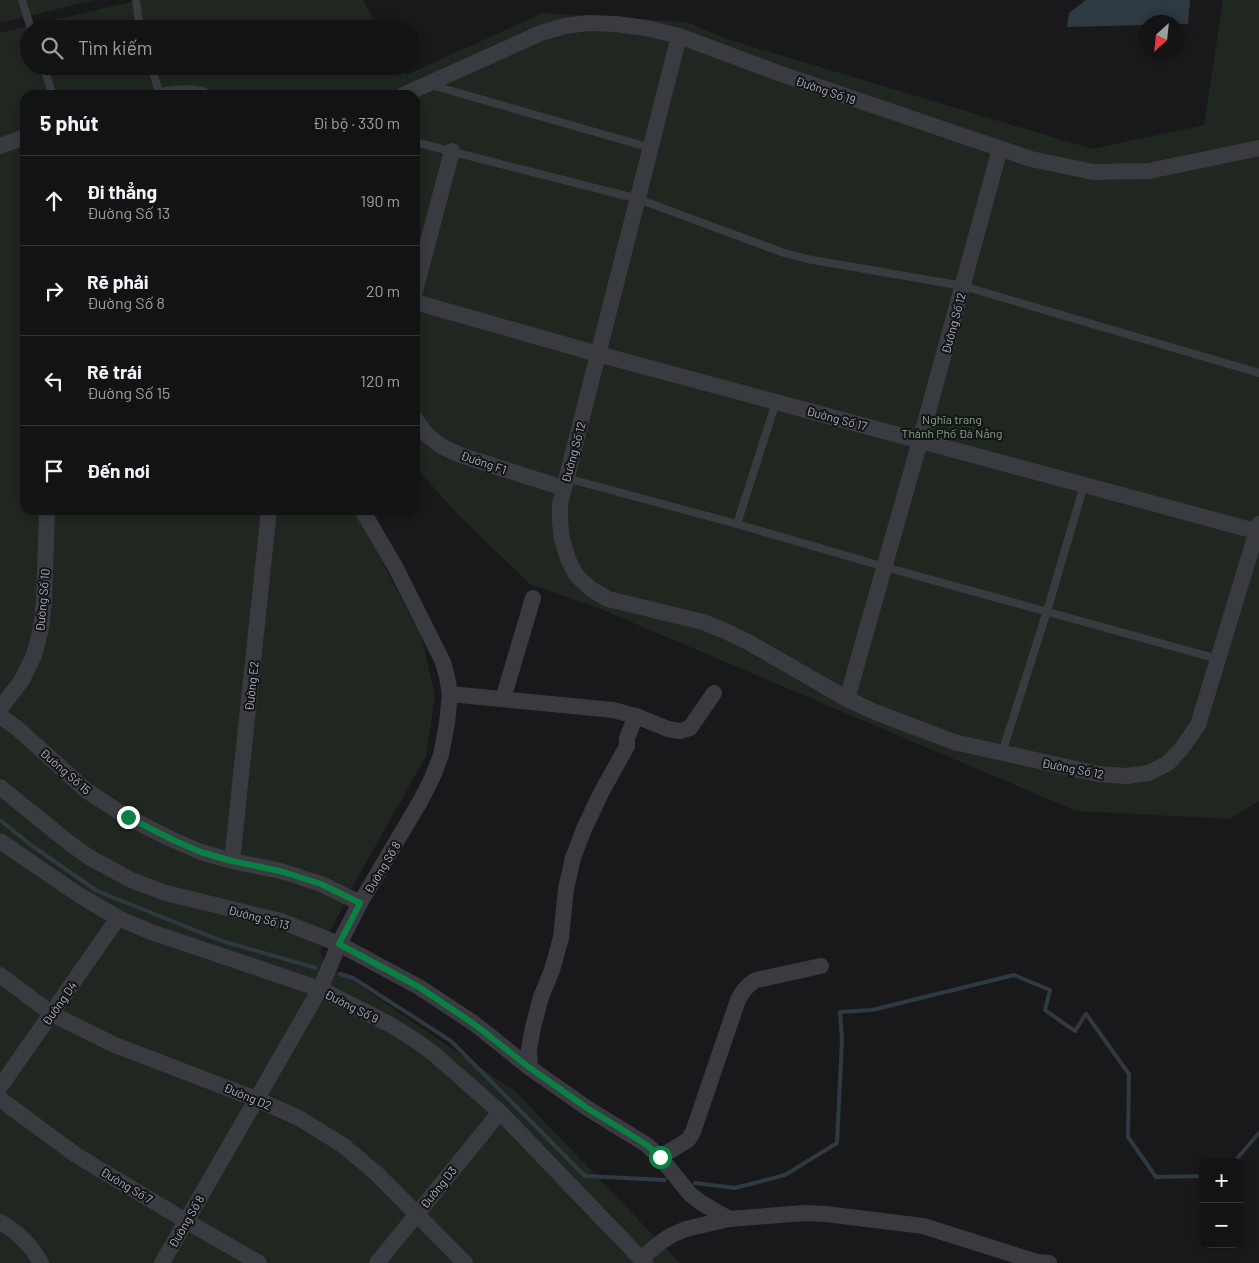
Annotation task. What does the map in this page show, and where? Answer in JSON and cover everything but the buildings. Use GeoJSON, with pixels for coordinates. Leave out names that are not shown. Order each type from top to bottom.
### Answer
{"type":"FeatureCollection","features":[{"type":"Feature","properties":{"kind":"street","name":"Đường Số 19"},"geometry":{"type":"LineString","coordinates":[[414,90],[541,33],[565,26],[588,23],[616,24],[646,28],[680,36],[781,74],[1000,149],[1031,159],[1093,172],[1149,171],[1259,148]]}},
{"type":"Feature","properties":{"kind":"street","name":"Đường Số 12"},"geometry":{"type":"LineString","coordinates":[[680,36],[560,504],[562,539],[568,559],[576,575],[590,589],[608,599],[703,622],[723,630],[748,642],[847,699],[875,712],[954,742],[1098,774],[1126,776],[1148,773],[1168,762],[1182,748],[1198,725],[1258,529]]}},
{"type":"Feature","properties":{"kind":"street"},"geometry":{"type":"LineString","coordinates":[[0,146],[20,139]]}},
{"type":"Feature","properties":{"kind":"street","name":"Đường Số 12"},"geometry":{"type":"LineString","coordinates":[[847,699],[1000,149]]}},
{"type":"Feature","properties":{"kind":"street"},"geometry":{"type":"LineString","coordinates":[[420,273],[452,151]]}},
{"type":"Feature","properties":{"kind":"street","name":"Đường Số 17"},"geometry":{"type":"LineString","coordinates":[[420,303],[598,354],[920,441],[1258,529]]}},
{"type":"Feature","properties":{"kind":"street","name":"Đường F1"},"geometry":{"type":"LineString","coordinates":[[420,426],[426,434],[441,446],[460,455],[565,483]]}},
{"type":"Feature","properties":{"kind":"street","name":"Đường Số 10"},"geometry":{"type":"LineString","coordinates":[[0,708],[22,680],[34,655],[41,628],[44,602],[47,515]]}},
{"type":"Feature","properties":{"kind":"street","name":"Đường E2"},"geometry":{"type":"LineString","coordinates":[[232,861],[268,515]]}},
{"type":"Feature","properties":{"kind":"street","name":"Đường Số 8"},"geometry":{"type":"LineString","coordinates":[[162,1263],[320,989],[339,944],[360,903],[421,800],[441,755],[450,694],[443,662],[396,568],[365,515]]}},
{"type":"Feature","properties":{"kind":"street"},"geometry":{"type":"LineString","coordinates":[[503,699],[533,598]]}},
{"type":"Feature","properties":{"kind":"street"},"geometry":{"type":"LineString","coordinates":[[450,694],[613,710],[636,716],[668,729],[680,731],[690,728],[714,693]]}},
{"type":"Feature","properties":{"kind":"street","name":"Đường Số 15"},"geometry":{"type":"LineString","coordinates":[[0,716],[18,729],[87,791],[128,817],[201,852],[232,861],[280,871],[321,884],[360,903]]}},
{"type":"Feature","properties":{"kind":"street"},"geometry":{"type":"LineString","coordinates":[[530,1068],[529,1049],[533,1027],[561,938],[566,889],[573,858],[601,793],[627,746],[627,738],[636,716]]}},
{"type":"Feature","properties":{"kind":"street","name":"Đường Số 13"},"geometry":{"type":"LineString","coordinates":[[0,787],[89,857],[131,880],[166,893],[281,921],[339,944],[419,987],[474,1024],[530,1068],[587,1108],[647,1145],[660,1157],[690,1194],[729,1219]]}},
{"type":"Feature","properties":{"kind":"street","name":"Đường Số 9"},"geometry":{"type":"LineString","coordinates":[[0,841],[79,895],[118,918],[151,932],[320,989],[389,1024],[412,1038],[433,1053],[494,1119],[643,1261]]}},
{"type":"Feature","properties":{"kind":"street","name":"Đường D4"},"geometry":{"type":"LineString","coordinates":[[0,1087],[118,918]]}},
{"type":"Feature","properties":{"kind":"street"},"geometry":{"type":"LineString","coordinates":[[660,1157],[688,1140],[693,1132],[742,991],[748,984],[756,980],[821,966]]}},
{"type":"Feature","properties":{"kind":"street","name":"Đường D2"},"geometry":{"type":"LineString","coordinates":[[0,976],[52,1014],[115,1045],[256,1099],[299,1118],[344,1146],[376,1173],[465,1263]]}},
{"type":"Feature","properties":{"kind":"street","name":"Đường Số 7"},"geometry":{"type":"LineString","coordinates":[[0,1099],[76,1155],[259,1263]]}},
{"type":"Feature","properties":{"kind":"street","name":"Đường D3"},"geometry":{"type":"LineString","coordinates":[[377,1263],[494,1119]]}},
{"type":"Feature","properties":{"kind":"street"},"geometry":{"type":"LineString","coordinates":[[643,1261],[661,1242],[686,1229],[729,1219],[826,1214],[923,1226],[1037,1262],[1049,1263]]}},
{"type":"Feature","properties":{"kind":"street"},"geometry":{"type":"LineString","coordinates":[[0,1222],[11,1228],[33,1249],[41,1263]]}},
{"type":"Feature","properties":{"kind":"lane"},"geometry":{"type":"LineString","coordinates":[[22,0],[28,20]]}},
{"type":"Feature","properties":{"kind":"lane"},"geometry":{"type":"LineString","coordinates":[[136,0],[139,20]]}},
{"type":"Feature","properties":{"kind":"lane"},"geometry":{"type":"LineString","coordinates":[[47,75],[51,90]]}},
{"type":"Feature","properties":{"kind":"lane"},"geometry":{"type":"LineString","coordinates":[[154,75],[158,90]]}},
{"type":"Feature","properties":{"kind":"lane"},"geometry":{"type":"LineString","coordinates":[[427,84],[651,148]]}},
{"type":"Feature","properties":{"kind":"lane"},"geometry":{"type":"LineString","coordinates":[[420,143],[638,199],[784,253],[807,259],[963,286],[1259,373]]}},
{"type":"Feature","properties":{"kind":"lane"},"geometry":{"type":"LineString","coordinates":[[737,524],[776,402]]}},
{"type":"Feature","properties":{"kind":"lane"},"geometry":{"type":"LineString","coordinates":[[565,483],[737,524],[1218,659]]}},
{"type":"Feature","properties":{"kind":"lane"},"geometry":{"type":"LineString","coordinates":[[1002,753],[1084,485]]}},
{"type":"Feature","properties":{"kind":"green space"},"geometry":{"type":"Polygon","coordinates":[[[0,0],[95,0],[0,23],[0,0]]]}},
{"type":"Feature","properties":{"kind":"green space","name":"Nghĩa trang Thành Phố Đà Nẵng"},"geometry":{"type":"Polygon","coordinates":[[[139,0],[363,0],[374,20],[55,20],[139,0]]]}},
{"type":"Feature","properties":{"kind":"green space","name":"Nghĩa trang Thành Phố Đà Nẵng"},"geometry":{"type":"Polygon","coordinates":[[[1223,0],[1259,0],[1259,801],[1230,819],[1076,811],[603,610],[530,584],[458,515],[420,472],[420,90],[20,90],[20,515],[359,515],[422,639],[435,696],[426,756],[354,884],[320,951],[325,962],[516,1092],[680,1263],[0,1263],[0,33],[20,28],[20,75],[420,75],[420,69],[543,13],[686,22],[727,39],[1092,149],[1204,125],[1223,0]]]}},
{"type":"Feature","properties":{"kind":"shaded area"},"geometry":{"type":"Polygon","coordinates":[[[1086,0],[1190,0],[1188,24],[1184,24],[1184,15],[1139,15],[1139,25],[1067,27],[1069,13],[1086,0]]]}},
{"type":"Feature","properties":{"kind":"waterway"},"geometry":{"type":"LineString","coordinates":[[0,820],[31,845],[97,891],[222,941],[316,968]]}},
{"type":"Feature","properties":{"kind":"waterway"},"geometry":{"type":"LineString","coordinates":[[340,974],[353,978],[451,1041],[585,1176],[665,1180]]}},
{"type":"Feature","properties":{"kind":"waterway"},"geometry":{"type":"LineString","coordinates":[[695,1183],[735,1188],[785,1175],[837,1143],[842,1040],[840,1012],[872,1010],[1014,975],[1050,990],[1045,1010],[1075,1031],[1086,1014],[1129,1074],[1128,1137],[1156,1177],[1199,1176]]}},
{"type":"Feature","properties":{"kind":"waterway"},"geometry":{"type":"LineString","coordinates":[[1237,1158],[1259,1133]]}},
{"type":"Feature","properties":{"kind":"route"},"geometry":{"type":"LineString","coordinates":[[128,817],[201,852],[232,861],[280,871],[321,884],[360,903],[339,944],[419,987],[474,1024],[530,1068],[587,1108],[647,1145],[660,1157]]}}]}
